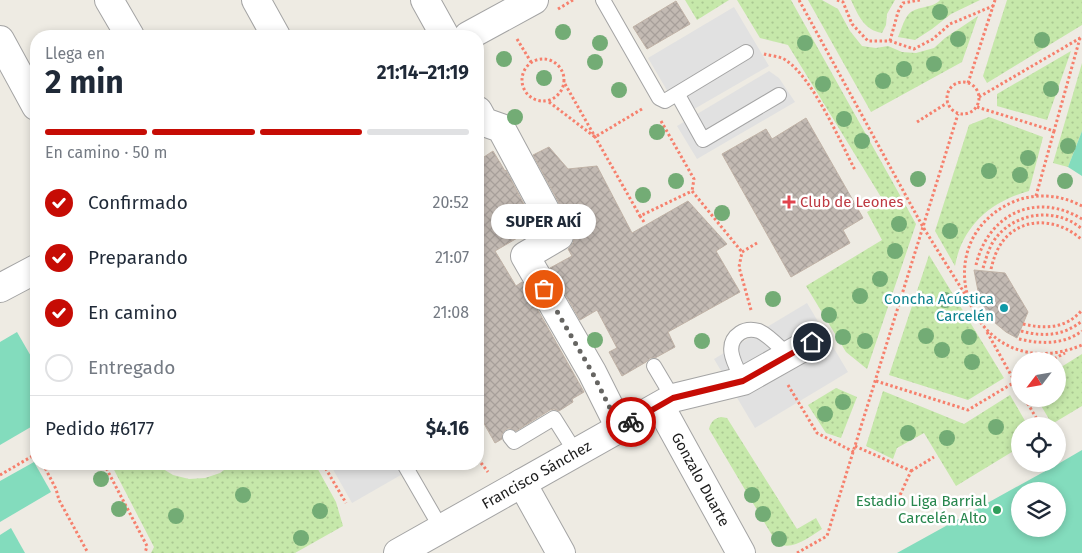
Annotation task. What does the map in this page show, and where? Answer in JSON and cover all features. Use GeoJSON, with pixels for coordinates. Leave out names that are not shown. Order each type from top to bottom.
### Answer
{"type":"FeatureCollection","features":[{"type":"Feature","properties":{"kind":"street"},"geometry":{"type":"LineString","coordinates":[[109,0],[126,30]]}},
{"type":"Feature","properties":{"kind":"street"},"geometry":{"type":"LineString","coordinates":[[256,0],[273,30]]}},
{"type":"Feature","properties":{"kind":"street"},"geometry":{"type":"LineString","coordinates":[[425,0],[441,30]]}},
{"type":"Feature","properties":{"kind":"street"},"geometry":{"type":"LineString","coordinates":[[479,30],[534,0]]}},
{"type":"Feature","properties":{"kind":"street"},"geometry":{"type":"LineString","coordinates":[[0,40],[30,95]]}},
{"type":"Feature","properties":{"kind":"street"},"geometry":{"type":"LineString","coordinates":[[484,122],[501,128],[559,236],[525,256],[592,372],[620,428]]}},
{"type":"Feature","properties":{"kind":"street"},"geometry":{"type":"LineString","coordinates":[[2,282],[30,271]]}},
{"type":"Feature","properties":{"kind":"street","name":"Francisco Sánchez"},"geometry":{"type":"LineString","coordinates":[[409,550],[441,528],[667,402],[743,381],[812,342]]}},
{"type":"Feature","properties":{"kind":"street","name":"Gonzalo Duarte"},"geometry":{"type":"LineString","coordinates":[[667,402],[741,553]]}},
{"type":"Feature","properties":{"kind":"street"},"geometry":{"type":"LineString","coordinates":[[522,483],[562,553]]}},
{"type":"Feature","properties":{"kind":"lane"},"geometry":{"type":"LineString","coordinates":[[604,0],[655,101],[665,101],[678,95],[746,52]]}},
{"type":"Feature","properties":{"kind":"lane"},"geometry":{"type":"LineString","coordinates":[[678,95],[703,140],[780,94]]}},
{"type":"Feature","properties":{"kind":"lane"},"geometry":{"type":"LineString","coordinates":[[743,381],[730,352],[731,343],[736,335],[744,330],[753,329],[761,332],[782,360]]}},
{"type":"Feature","properties":{"kind":"lane"},"geometry":{"type":"LineString","coordinates":[[654,366],[667,402]]}},
{"type":"Feature","properties":{"kind":"lane"},"geometry":{"type":"LineString","coordinates":[[510,437],[514,442],[554,418],[576,453]]}},
{"type":"Feature","properties":{"kind":"lane"},"geometry":{"type":"LineString","coordinates":[[407,470],[441,528]]}},
{"type":"Feature","properties":{"kind":"path"},"geometry":{"type":"LineString","coordinates":[[799,0],[924,227],[1011,375]]}},
{"type":"Feature","properties":{"kind":"path"},"geometry":{"type":"LineString","coordinates":[[837,0],[843,2],[852,24],[868,41],[890,41],[914,49],[933,39],[950,24],[993,6]]}},
{"type":"Feature","properties":{"kind":"path"},"geometry":{"type":"LineString","coordinates":[[890,41],[898,12],[903,3],[920,0]]}},
{"type":"Feature","properties":{"kind":"path"},"geometry":{"type":"LineString","coordinates":[[968,83],[995,0]]}},
{"type":"Feature","properties":{"kind":"path"},"geometry":{"type":"LineString","coordinates":[[979,97],[1081,37]]}},
{"type":"Feature","properties":{"kind":"path"},"geometry":{"type":"LineString","coordinates":[[1036,196],[1081,37]]}},
{"type":"Feature","properties":{"kind":"path"},"geometry":{"type":"LineString","coordinates":[[746,52],[760,52],[785,59],[796,69],[826,115],[855,170]]}},
{"type":"Feature","properties":{"kind":"path"},"geometry":{"type":"LineString","coordinates":[[538,59],[547,59],[555,62],[561,68],[565,75],[565,84],[562,92],[556,98],[540,102],[532,99],[526,92],[522,85],[522,76],[530,62],[538,59]]}},
{"type":"Feature","properties":{"kind":"path"},"geometry":{"type":"LineString","coordinates":[[961,82],[975,86],[979,97],[977,107],[971,112],[958,114],[951,110],[947,103],[949,89],[954,84],[961,82]]}},
{"type":"Feature","properties":{"kind":"path"},"geometry":{"type":"LineString","coordinates":[[565,84],[644,222]]}},
{"type":"Feature","properties":{"kind":"path"},"geometry":{"type":"LineString","coordinates":[[548,101],[595,137]]}},
{"type":"Feature","properties":{"kind":"path"},"geometry":{"type":"LineString","coordinates":[[595,137],[655,101],[694,179],[692,191],[742,252],[740,267],[748,304],[761,332]]}},
{"type":"Feature","properties":{"kind":"path"},"geometry":{"type":"LineString","coordinates":[[917,122],[947,103]]}},
{"type":"Feature","properties":{"kind":"path"},"geometry":{"type":"LineString","coordinates":[[977,107],[1054,130]]}},
{"type":"Feature","properties":{"kind":"path"},"geometry":{"type":"LineString","coordinates":[[797,553],[827,536],[958,114]]}},
{"type":"Feature","properties":{"kind":"path"},"geometry":{"type":"LineString","coordinates":[[640,216],[692,191]]}},
{"type":"Feature","properties":{"kind":"path"},"geometry":{"type":"LineString","coordinates":[[968,299],[964,282],[969,246],[977,231],[988,217],[1003,206],[1019,199],[1036,196],[1054,196],[1082,206]]}},
{"type":"Feature","properties":{"kind":"path"},"geometry":{"type":"LineString","coordinates":[[976,265],[980,250],[987,237],[996,225],[1009,216],[1037,207],[1067,211],[1082,219]]}},
{"type":"Feature","properties":{"kind":"path"},"geometry":{"type":"LineString","coordinates":[[983,268],[993,241],[1002,231],[1025,217],[1052,215],[1065,219],[1082,229]]}},
{"type":"Feature","properties":{"kind":"path"},"geometry":{"type":"LineString","coordinates":[[991,269],[999,246],[1007,236],[1027,225],[1039,222],[1062,226],[1072,231],[1082,240]]}},
{"type":"Feature","properties":{"kind":"path"},"geometry":{"type":"LineString","coordinates":[[742,252],[757,243]]}},
{"type":"Feature","properties":{"kind":"path"},"geometry":{"type":"LineString","coordinates":[[1023,324],[1042,328],[1060,325],[1070,320],[1082,310]]}},
{"type":"Feature","properties":{"kind":"path"},"geometry":{"type":"LineString","coordinates":[[1021,331],[1035,335],[1049,335],[1074,327],[1082,321]]}},
{"type":"Feature","properties":{"kind":"path"},"geometry":{"type":"LineString","coordinates":[[986,330],[1015,350],[1033,354],[1068,351],[1082,345]]}},
{"type":"Feature","properties":{"kind":"path"},"geometry":{"type":"LineString","coordinates":[[1019,339],[1049,343],[1064,340],[1082,331]]}},
{"type":"Feature","properties":{"kind":"path"},"geometry":{"type":"LineString","coordinates":[[782,360],[817,433],[854,452]]}},
{"type":"Feature","properties":{"kind":"path"},"geometry":{"type":"LineString","coordinates":[[876,381],[968,410],[1011,384]]}},
{"type":"Feature","properties":{"kind":"path"},"geometry":{"type":"LineString","coordinates":[[855,446],[911,471]]}},
{"type":"Feature","properties":{"kind":"path"},"geometry":{"type":"LineString","coordinates":[[0,474],[30,457]]}},
{"type":"Feature","properties":{"kind":"path"},"geometry":{"type":"LineString","coordinates":[[896,504],[911,471],[934,457]]}},
{"type":"Feature","properties":{"kind":"path"},"geometry":{"type":"LineString","coordinates":[[46,470],[56,489],[58,500],[88,553]]}},
{"type":"Feature","properties":{"kind":"path"},"geometry":{"type":"LineString","coordinates":[[107,470],[147,546],[145,553]]}},
{"type":"Feature","properties":{"kind":"path"},"geometry":{"type":"LineString","coordinates":[[326,470],[346,504]]}},
{"type":"Feature","properties":{"kind":"green space"},"geometry":{"type":"Polygon","coordinates":[[[685,0],[729,0],[697,20],[685,0]]]}},
{"type":"Feature","properties":{"kind":"green space"},"geometry":{"type":"Polygon","coordinates":[[[737,0],[791,0],[916,224],[867,369],[846,352],[806,286],[882,240],[867,212],[884,202],[788,45],[760,38],[737,0]]]}},
{"type":"Feature","properties":{"kind":"green space"},"geometry":{"type":"Polygon","coordinates":[[[808,0],[822,0],[838,9],[850,31],[862,46],[876,48],[888,46],[902,52],[916,53],[934,48],[945,38],[978,16],[962,62],[871,112],[808,0]]]}},
{"type":"Feature","properties":{"kind":"green space"},"geometry":{"type":"Polygon","coordinates":[[[851,0],[895,0],[887,14],[886,25],[882,33],[871,29],[862,21],[851,0]]]}},
{"type":"Feature","properties":{"kind":"green space"},"geometry":{"type":"Polygon","coordinates":[[[940,0],[980,0],[951,14],[915,40],[898,37],[905,20],[911,12],[933,5],[940,0]]]}},
{"type":"Feature","properties":{"kind":"green space"},"geometry":{"type":"Polygon","coordinates":[[[1007,0],[1082,0],[1082,25],[987,83],[983,76],[1007,0]]]}},
{"type":"Feature","properties":{"kind":"green space"},"geometry":{"type":"Polygon","coordinates":[[[1071,51],[1047,120],[997,106],[997,94],[1071,51]]]}},
{"type":"Feature","properties":{"kind":"green space"},"geometry":{"type":"Polygon","coordinates":[[[1082,63],[1082,131],[1068,167],[1053,163],[1082,63]]]}},
{"type":"Feature","properties":{"kind":"green space"},"geometry":{"type":"Polygon","coordinates":[[[989,117],[1043,137],[1029,191],[1002,201],[980,217],[964,239],[955,266],[935,231],[969,125],[989,117]]]}},
{"type":"Feature","properties":{"kind":"green space"},"geometry":{"type":"Polygon","coordinates":[[[1082,131],[1082,176],[1068,167],[1082,131]]]}},
{"type":"Feature","properties":{"kind":"green space"},"geometry":{"type":"Polygon","coordinates":[[[929,255],[1004,378],[968,400],[889,375],[929,255]]]}},
{"type":"Feature","properties":{"kind":"green space"},"geometry":{"type":"Polygon","coordinates":[[[17,332],[30,355],[30,428],[0,445],[0,342],[17,332]]]}},
{"type":"Feature","properties":{"kind":"green space"},"geometry":{"type":"Polygon","coordinates":[[[1082,354],[1082,406],[1064,417],[1048,417],[1042,408],[1066,408],[1066,364],[1082,354]]]}},
{"type":"Feature","properties":{"kind":"green space"},"geometry":{"type":"Polygon","coordinates":[[[836,388],[857,397],[841,438],[826,433],[808,405],[836,388]]]}},
{"type":"Feature","properties":{"kind":"green space"},"geometry":{"type":"Polygon","coordinates":[[[883,391],[964,424],[1010,395],[1011,408],[1018,408],[1023,417],[1011,417],[1011,452],[956,486],[924,433],[897,448],[893,459],[866,446],[883,391]]]}},
{"type":"Feature","properties":{"kind":"green space"},"geometry":{"type":"Polygon","coordinates":[[[721,417],[727,418],[797,529],[816,518],[822,529],[793,545],[781,545],[776,542],[709,429],[713,421],[721,417]]]}},
{"type":"Feature","properties":{"kind":"green space","name":"Estadio Liga Barrial Carcelén Alto"},"geometry":{"type":"Polygon","coordinates":[[[1082,450],[1082,553],[897,553],[1011,490],[1011,537],[1066,537],[1066,482],[1025,482],[1044,472],[1066,472],[1066,459],[1082,450]]]}},
{"type":"Feature","properties":{"kind":"green space"},"geometry":{"type":"Polygon","coordinates":[[[30,464],[30,470],[39,470],[51,492],[0,522],[0,481],[30,464]]]}},
{"type":"Feature","properties":{"kind":"green space"},"geometry":{"type":"Polygon","coordinates":[[[114,470],[165,470],[173,475],[189,479],[205,478],[224,470],[318,470],[336,502],[343,526],[295,553],[151,553],[154,547],[114,470]]]}},
{"type":"Feature","properties":{"kind":"green space"},"geometry":{"type":"Polygon","coordinates":[[[11,528],[25,553],[0,553],[0,535],[11,528]]]}},
{"type":"Feature","properties":{"kind":"shaded area"},"geometry":{"type":"Polygon","coordinates":[[[734,7],[769,66],[682,116],[648,58],[734,7]]]}},
{"type":"Feature","properties":{"kind":"shaded area"},"geometry":{"type":"Polygon","coordinates":[[[769,71],[779,78],[795,102],[697,159],[677,126],[769,71]]]}},
{"type":"Feature","properties":{"kind":"shaded area"},"geometry":{"type":"Polygon","coordinates":[[[807,303],[848,372],[755,428],[714,359],[807,303]]]}},
{"type":"Feature","properties":{"kind":"shaded area"},"geometry":{"type":"Polygon","coordinates":[[[333,470],[410,470],[352,503],[333,470]]]}},
{"type":"Feature","properties":{"kind":"building"},"geometry":{"type":"Polygon","coordinates":[[[676,1],[690,24],[647,49],[633,27],[676,1]]]}},
{"type":"Feature","properties":{"kind":"building"},"geometry":{"type":"Polygon","coordinates":[[[806,118],[863,218],[843,230],[850,243],[791,277],[722,154],[766,129],[772,139],[806,118]]]}},
{"type":"Feature","properties":{"kind":"building"},"geometry":{"type":"Polygon","coordinates":[[[549,147],[568,169],[597,166],[632,233],[688,201],[727,244],[716,251],[740,292],[668,332],[675,347],[655,358],[650,358],[622,376],[609,352],[617,348],[597,310],[580,320],[550,268],[572,256],[568,249],[573,243],[575,236],[533,155],[549,147]]]}},
{"type":"Feature","properties":{"kind":"building"},"geometry":{"type":"Polygon","coordinates":[[[493,151],[506,170],[536,227],[495,251],[516,286],[522,282],[584,392],[572,399],[573,402],[559,411],[550,410],[516,431],[509,428],[505,430],[502,434],[502,439],[495,443],[484,424],[484,157],[493,151]]]}},
{"type":"Feature","properties":{"kind":"building"},"geometry":{"type":"Polygon","coordinates":[[[974,270],[1005,273],[1028,312],[1017,338],[994,322],[985,310],[979,296],[974,270]]]}},
{"type":"Feature","properties":{"kind":"way so far"},"geometry":{"type":"LineString","coordinates":[[544,289],[592,372],[620,428],[631,422]]}},
{"type":"Feature","properties":{"kind":"place","name":"Club de Leones"},"geometry":{"type":"Point","coordinates":[789,202]}},
{"type":"Feature","properties":{"kind":"place","name":"SUPER AKÍ"},"geometry":{"type":"Point","coordinates":[544,289]}},
{"type":"Feature","properties":{"kind":"place","name":"Concha Acústica Carcelén"},"geometry":{"type":"Point","coordinates":[1004,308]}},
{"type":"Feature","properties":{"kind":"place","name":"Estadio Liga Barrial Carcelén Alto"},"geometry":{"type":"Point","coordinates":[997,510]}},
{"type":"Feature","properties":{"kind":"route"},"geometry":{"type":"LineString","coordinates":[[631,422],[673,398],[743,381],[812,342]]}}]}
